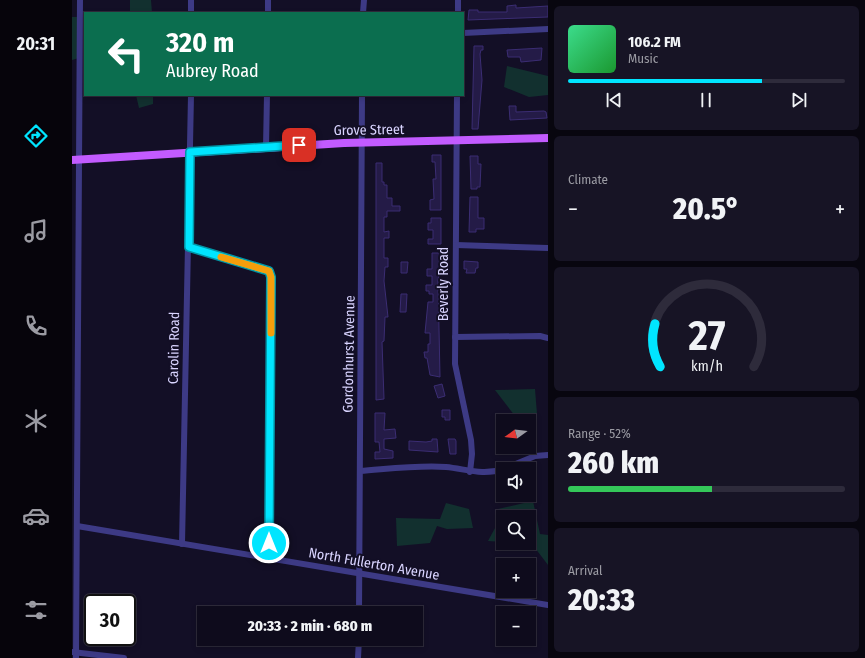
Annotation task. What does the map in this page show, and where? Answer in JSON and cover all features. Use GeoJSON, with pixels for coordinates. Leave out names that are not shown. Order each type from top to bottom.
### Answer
{"type":"FeatureCollection","features":[{"type":"Feature","properties":{"kind":"main road","name":"Grove Street"},"geometry":{"type":"LineString","coordinates":[[76,160],[361,142],[548,138]]}},
{"type":"Feature","properties":{"kind":"street"},"geometry":{"type":"LineString","coordinates":[[80,0],[76,160],[77,526],[75,654],[124,658]]}},
{"type":"Feature","properties":{"kind":"street"},"geometry":{"type":"LineString","coordinates":[[191,0],[191,12]]}},
{"type":"Feature","properties":{"kind":"street"},"geometry":{"type":"LineString","coordinates":[[268,0],[268,12]]}},
{"type":"Feature","properties":{"kind":"street"},"geometry":{"type":"LineString","coordinates":[[363,12],[364,0]]}},
{"type":"Feature","properties":{"kind":"street"},"geometry":{"type":"LineString","coordinates":[[458,0],[458,12]]}},
{"type":"Feature","properties":{"kind":"street"},"geometry":{"type":"LineString","coordinates":[[464,34],[548,29]]}},
{"type":"Feature","properties":{"kind":"street","name":"Carolin Road"},"geometry":{"type":"LineString","coordinates":[[182,544],[191,96]]}},
{"type":"Feature","properties":{"kind":"street"},"geometry":{"type":"LineString","coordinates":[[266,147],[267,96]]}},
{"type":"Feature","properties":{"kind":"street","name":"Gordonhurst Avenue"},"geometry":{"type":"LineString","coordinates":[[359,606],[362,96]]}},
{"type":"Feature","properties":{"kind":"street","name":"Beverly Road"},"geometry":{"type":"LineString","coordinates":[[457,96],[455,337],[456,364],[471,440],[472,454],[470,472]]}},
{"type":"Feature","properties":{"kind":"street"},"geometry":{"type":"LineString","coordinates":[[456,245],[548,248]]}},
{"type":"Feature","properties":{"kind":"street"},"geometry":{"type":"LineString","coordinates":[[189,247],[269,271],[271,277],[269,558]]}},
{"type":"Feature","properties":{"kind":"street"},"geometry":{"type":"LineString","coordinates":[[455,337],[540,336],[548,338]]}},
{"type":"Feature","properties":{"kind":"street"},"geometry":{"type":"LineString","coordinates":[[521,462],[535,456],[548,455]]}},
{"type":"Feature","properties":{"kind":"street"},"geometry":{"type":"LineString","coordinates":[[360,471],[427,467],[446,467],[470,472],[485,473],[496,471]]}},
{"type":"Feature","properties":{"kind":"street","name":"North Fullerton Avenue"},"geometry":{"type":"LineString","coordinates":[[77,526],[548,605]]}},
{"type":"Feature","properties":{"kind":"street"},"geometry":{"type":"LineString","coordinates":[[358,658],[359,646]]}},
{"type":"Feature","properties":{"kind":"green space"},"geometry":{"type":"Polygon","coordinates":[[[130,0],[151,0],[152,12],[130,12],[130,0]]]}},
{"type":"Feature","properties":{"kind":"green space"},"geometry":{"type":"Polygon","coordinates":[[[72,17],[81,17],[79,58],[72,60],[72,17]]]}},
{"type":"Feature","properties":{"kind":"green space"},"geometry":{"type":"Polygon","coordinates":[[[507,66],[548,76],[548,95],[529,97],[504,87],[507,66]]]}},
{"type":"Feature","properties":{"kind":"green space"},"geometry":{"type":"Polygon","coordinates":[[[136,96],[153,96],[153,104],[139,108],[136,96]]]}},
{"type":"Feature","properties":{"kind":"green space"},"geometry":{"type":"Polygon","coordinates":[[[535,389],[537,414],[513,414],[495,390],[535,389]]]}},
{"type":"Feature","properties":{"kind":"green space"},"geometry":{"type":"Polygon","coordinates":[[[533,502],[535,510],[498,510],[533,502]]]}},
{"type":"Feature","properties":{"kind":"green space"},"geometry":{"type":"Polygon","coordinates":[[[446,503],[469,509],[473,528],[447,529],[437,526],[430,543],[397,546],[396,518],[440,519],[446,503]]]}},
{"type":"Feature","properties":{"kind":"green space"},"geometry":{"type":"Polygon","coordinates":[[[536,515],[540,534],[548,535],[548,565],[536,549],[536,515]]]}},
{"type":"Feature","properties":{"kind":"green space"},"geometry":{"type":"Polygon","coordinates":[[[496,522],[496,542],[488,541],[495,528],[496,522]]]}},
{"type":"Feature","properties":{"kind":"building"},"geometry":{"type":"Polygon","coordinates":[[[516,5],[516,8],[548,6],[548,17],[468,20],[469,10],[478,10],[478,12],[507,12],[507,6],[516,5]]]}},
{"type":"Feature","properties":{"kind":"building"},"geometry":{"type":"Polygon","coordinates":[[[474,46],[483,46],[483,50],[481,50],[480,54],[482,80],[478,129],[472,129],[474,46]]]}},
{"type":"Feature","properties":{"kind":"building"},"geometry":{"type":"Polygon","coordinates":[[[542,48],[541,60],[521,62],[520,57],[508,57],[507,50],[542,48]]]}},
{"type":"Feature","properties":{"kind":"building"},"geometry":{"type":"Polygon","coordinates":[[[509,106],[516,106],[516,112],[544,111],[546,112],[547,118],[510,120],[509,106]]]}},
{"type":"Feature","properties":{"kind":"building"},"geometry":{"type":"Polygon","coordinates":[[[432,155],[441,155],[441,210],[430,210],[430,200],[434,199],[433,179],[436,179],[435,162],[432,162],[432,155]]]}},
{"type":"Feature","properties":{"kind":"building"},"geometry":{"type":"Polygon","coordinates":[[[470,156],[478,156],[478,164],[481,164],[480,187],[477,187],[477,189],[471,189],[470,156]]]}},
{"type":"Feature","properties":{"kind":"building"},"geometry":{"type":"Polygon","coordinates":[[[376,163],[382,163],[382,182],[384,182],[384,185],[387,185],[387,198],[392,198],[392,206],[400,206],[400,211],[387,211],[387,217],[384,217],[384,232],[389,231],[389,238],[384,238],[384,258],[388,258],[388,267],[385,267],[384,281],[388,317],[385,317],[384,341],[382,342],[384,399],[376,400],[376,163]]]}},
{"type":"Feature","properties":{"kind":"building"},"geometry":{"type":"Polygon","coordinates":[[[470,197],[478,197],[478,218],[484,218],[484,229],[476,229],[476,232],[469,232],[470,197]]]}},
{"type":"Feature","properties":{"kind":"building"},"geometry":{"type":"Polygon","coordinates":[[[431,218],[441,218],[441,244],[428,244],[428,239],[433,239],[433,230],[428,230],[428,223],[431,223],[431,218]]]}},
{"type":"Feature","properties":{"kind":"building"},"geometry":{"type":"Polygon","coordinates":[[[432,253],[442,253],[438,281],[440,377],[430,375],[427,358],[425,358],[424,352],[428,352],[428,344],[430,344],[430,333],[425,333],[428,302],[433,302],[433,294],[429,294],[429,291],[426,291],[426,285],[432,285],[432,276],[427,276],[427,269],[432,269],[432,253]]]}},
{"type":"Feature","properties":{"kind":"building"},"geometry":{"type":"Polygon","coordinates":[[[464,261],[478,262],[478,268],[476,268],[475,273],[466,273],[467,269],[464,269],[464,261]]]}},
{"type":"Feature","properties":{"kind":"building"},"geometry":{"type":"Polygon","coordinates":[[[401,262],[408,262],[407,273],[401,273],[401,262]]]}},
{"type":"Feature","properties":{"kind":"building"},"geometry":{"type":"Polygon","coordinates":[[[401,294],[407,294],[406,312],[400,312],[401,294]]]}},
{"type":"Feature","properties":{"kind":"building"},"geometry":{"type":"Polygon","coordinates":[[[442,384],[445,396],[438,398],[434,386],[442,384]]]}},
{"type":"Feature","properties":{"kind":"building"},"geometry":{"type":"Polygon","coordinates":[[[442,410],[450,410],[450,420],[445,420],[445,417],[442,417],[442,410]]]}},
{"type":"Feature","properties":{"kind":"building"},"geometry":{"type":"Polygon","coordinates":[[[375,413],[385,413],[384,430],[395,429],[396,438],[384,439],[384,449],[393,451],[393,458],[375,459],[375,452],[380,452],[379,442],[375,442],[375,413]]]}},
{"type":"Feature","properties":{"kind":"building"},"geometry":{"type":"Polygon","coordinates":[[[432,439],[437,439],[438,452],[409,450],[409,441],[426,442],[432,441],[432,439]]]}},
{"type":"Feature","properties":{"kind":"building"},"geometry":{"type":"Polygon","coordinates":[[[448,439],[455,439],[456,454],[450,454],[448,439]]]}},
{"type":"Feature","properties":{"kind":"slow traffic"},"geometry":{"type":"LineString","coordinates":[[221,257],[269,271],[271,277],[271,333]]}},
{"type":"Feature","properties":{"kind":"route"},"geometry":{"type":"LineString","coordinates":[[269,543],[271,277],[269,271],[189,247],[190,152],[299,145]]}}]}
